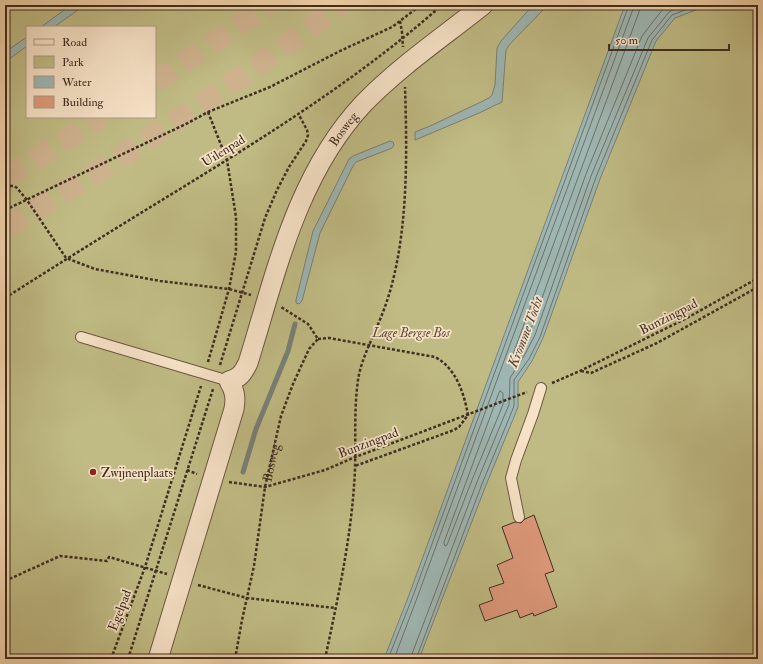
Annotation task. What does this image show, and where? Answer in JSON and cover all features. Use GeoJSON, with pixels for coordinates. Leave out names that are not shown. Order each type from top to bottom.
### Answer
{"type":"FeatureCollection","features":[{"type":"Feature","properties":{"kind":"street","name":"Bosweg"},"geometry":{"type":"LineString","coordinates":[[229,381],[237,379],[246,368],[288,233],[303,195],[338,135],[363,105],[387,81],[483,5]]}},
{"type":"Feature","properties":{"kind":"street"},"geometry":{"type":"LineString","coordinates":[[158,659],[234,409],[236,397],[234,389],[229,381]]}},
{"type":"Feature","properties":{"kind":"lane"},"geometry":{"type":"LineString","coordinates":[[81,337],[229,381]]}},
{"type":"Feature","properties":{"kind":"lane"},"geometry":{"type":"LineString","coordinates":[[519,517],[511,478],[541,388]]}},
{"type":"Feature","properties":{"kind":"path"},"geometry":{"type":"LineString","coordinates":[[5,10],[10,5]]}},
{"type":"Feature","properties":{"kind":"path"},"geometry":{"type":"LineString","coordinates":[[5,210],[188,123],[208,112],[270,87],[340,51],[392,27],[421,5]]}},
{"type":"Feature","properties":{"kind":"path","name":"Uilenpad"},"geometry":{"type":"LineString","coordinates":[[5,298],[66,258],[299,115],[364,68],[422,23],[442,5]]}},
{"type":"Feature","properties":{"kind":"path"},"geometry":{"type":"LineString","coordinates":[[325,659],[352,511],[358,380],[362,360],[386,304],[393,281],[399,252],[404,202],[406,130],[404,67],[400,21]]}},
{"type":"Feature","properties":{"kind":"path"},"geometry":{"type":"LineString","coordinates":[[208,112],[227,160]]}},
{"type":"Feature","properties":{"kind":"path"},"geometry":{"type":"LineString","coordinates":[[5,186],[14,186],[17,188],[27,200],[66,258],[95,269],[160,281],[229,289],[267,300],[284,308],[308,324],[318,339],[329,338],[369,345],[435,357],[443,361],[460,385],[465,402],[468,415],[459,427],[355,466]]}},
{"type":"Feature","properties":{"kind":"path","name":"Bunzingpad"},"geometry":{"type":"LineString","coordinates":[[541,388],[580,371],[687,318],[758,278]]}},
{"type":"Feature","properties":{"kind":"path"},"geometry":{"type":"LineString","coordinates":[[580,371],[591,373],[657,343],[758,287]]}},
{"type":"Feature","properties":{"kind":"path","name":"Bosweg"},"geometry":{"type":"LineString","coordinates":[[235,659],[254,566],[265,487],[281,416],[293,384],[309,349],[318,339]]}},
{"type":"Feature","properties":{"kind":"path","name":"Bunzingpad"},"geometry":{"type":"LineString","coordinates":[[212,479],[265,487],[325,470],[355,457],[526,392]]}},
{"type":"Feature","properties":{"kind":"path"},"geometry":{"type":"LineString","coordinates":[[5,581],[60,556],[107,562],[110,557],[146,567],[207,588],[247,598],[335,608]]}},
{"type":"Feature","properties":{"kind":"path","name":"Egelpad"},"geometry":{"type":"LineString","coordinates":[[111,659],[146,567]]}},
{"type":"Feature","properties":{"kind":"green space","name":"Lage Bergse Bos"},"geometry":{"type":"Polygon","coordinates":[[[5,5],[758,5],[758,659],[5,659],[5,5]]]}},
{"type":"Feature","properties":{"kind":"water"},"geometry":{"type":"Polygon","coordinates":[[[71,5],[85,5],[55,26],[42,26],[71,5]]]}},
{"type":"Feature","properties":{"kind":"water"},"geometry":{"type":"Polygon","coordinates":[[[533,5],[548,5],[506,50],[502,102],[415,140],[415,132],[481,102],[492,95],[495,85],[497,48],[501,41],[533,5]]]}},
{"type":"Feature","properties":{"kind":"water","name":"Kromme Tocht"},"geometry":{"type":"Polygon","coordinates":[[[625,5],[709,5],[675,18],[656,41],[600,179],[543,338],[532,361],[518,382],[518,407],[486,485],[419,659],[384,659],[409,595],[625,5]]]}},
{"type":"Feature","properties":{"kind":"water"},"geometry":{"type":"Polygon","coordinates":[[[26,38],[26,47],[5,62],[5,52],[26,38]]]}},
{"type":"Feature","properties":{"kind":"water"},"geometry":{"type":"Polygon","coordinates":[[[390,141],[393,142],[394,145],[392,148],[356,162],[353,166],[320,233],[302,301],[299,304],[296,303],[313,231],[349,159],[390,141]]]}},
{"type":"Feature","properties":{"kind":"building"},"geometry":{"type":"Polygon","coordinates":[[[534,515],[554,571],[545,574],[557,607],[534,616],[533,613],[520,618],[517,610],[485,621],[479,605],[493,600],[489,588],[504,583],[497,565],[513,558],[502,527],[515,522],[521,523],[525,519],[534,515]]]}},
{"type":"Feature","properties":{"kind":"waterway"},"geometry":{"type":"LineString","coordinates":[[243,472],[256,429],[288,351],[295,324]]}},
{"type":"Feature","properties":{"kind":"tunnel"},"geometry":{"type":"LineString","coordinates":[[156,81],[268,5]]}},
{"type":"Feature","properties":{"kind":"tunnel"},"geometry":{"type":"LineString","coordinates":[[5,228],[176,121],[218,93],[341,5]]}},
{"type":"Feature","properties":{"kind":"tunnel"},"geometry":{"type":"LineString","coordinates":[[5,178],[100,118]]}},
{"type":"Feature","properties":{"kind":"place","name":"Zwijnenplaats"},"geometry":{"type":"Point","coordinates":[93,472]}}]}
